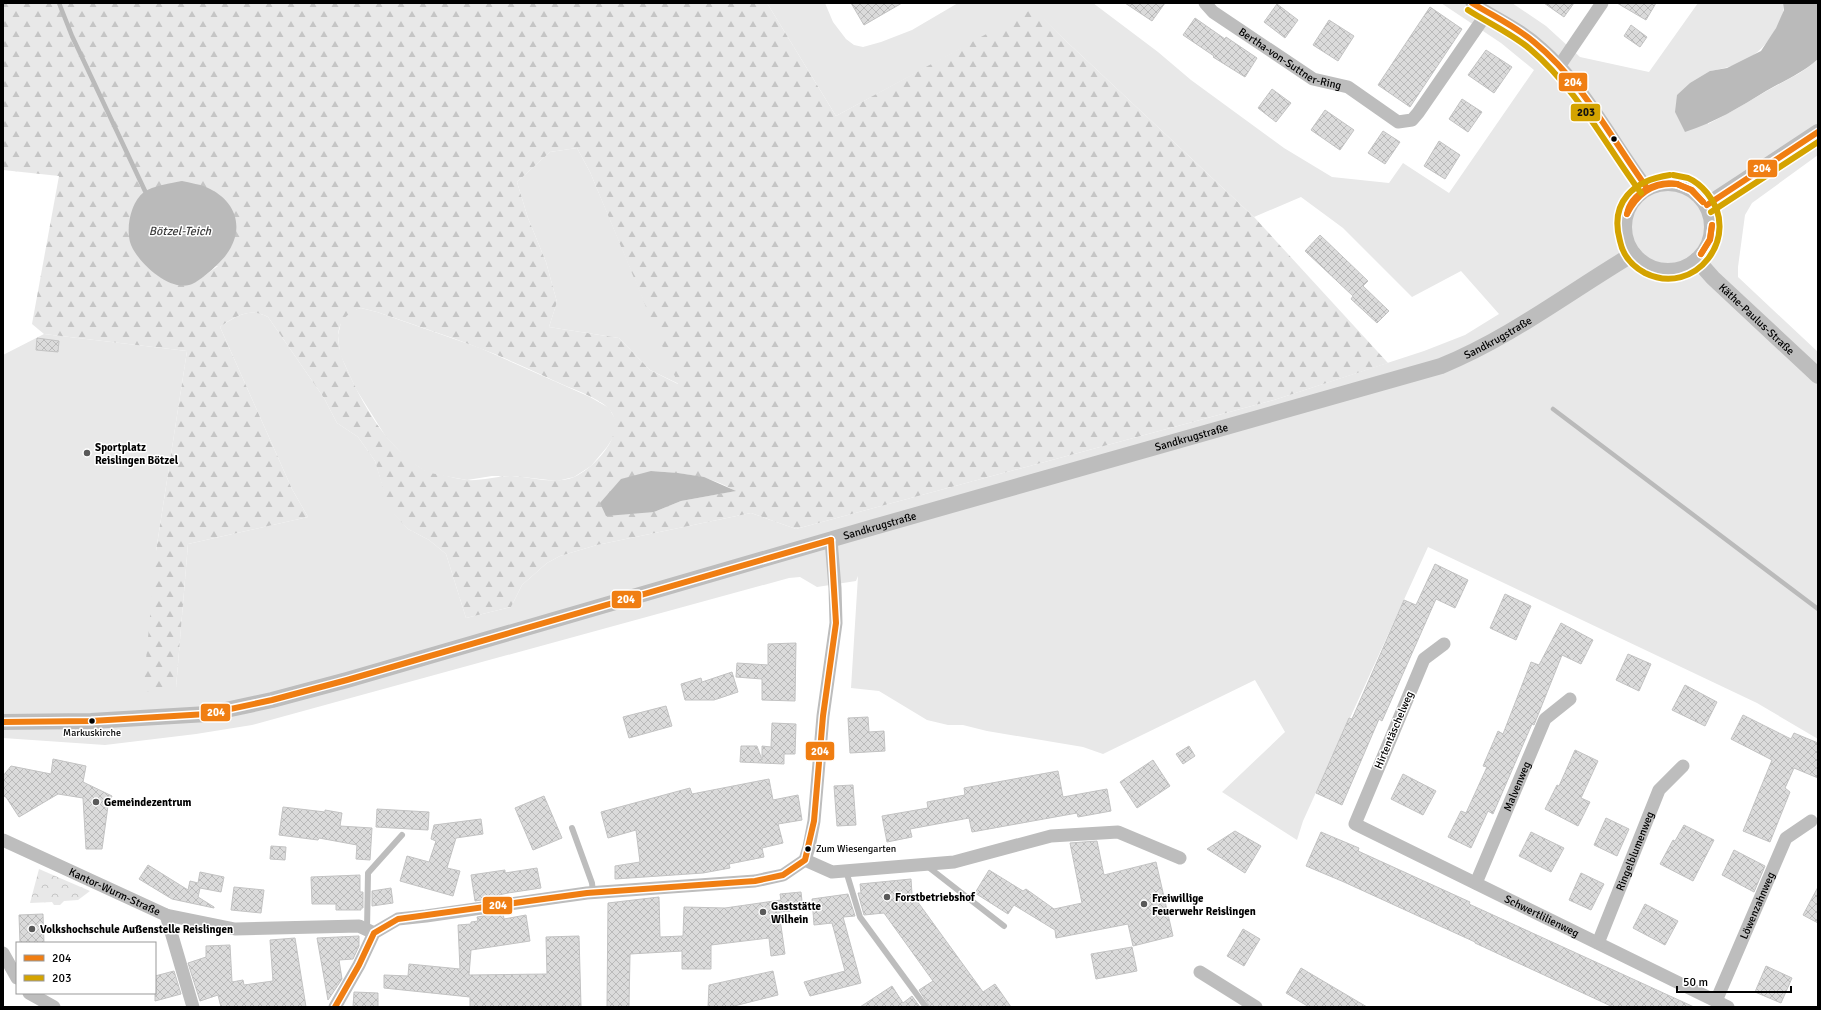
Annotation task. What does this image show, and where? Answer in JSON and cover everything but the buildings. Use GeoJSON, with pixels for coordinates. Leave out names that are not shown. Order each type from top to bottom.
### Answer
{"type":"FeatureCollection","features":[{"type":"Feature","properties":{"kind":"street","name":"Bertha-von-Suttner-Ring"},"geometry":{"type":"LineString","coordinates":[[1205,3],[1213,12],[1313,79],[1348,87],[1398,122],[1412,120],[1418,113],[1487,13]]}},
{"type":"Feature","properties":{"kind":"street"},"geometry":{"type":"LineString","coordinates":[[1472,3],[1522,33],[1541,47],[1560,66],[1597,115],[1647,188]]}},
{"type":"Feature","properties":{"kind":"street"},"geometry":{"type":"LineString","coordinates":[[1560,66],[1602,3]]}},
{"type":"Feature","properties":{"kind":"street"},"geometry":{"type":"LineString","coordinates":[[1707,205],[1818,132]]}},
{"type":"Feature","properties":{"kind":"street"},"geometry":{"type":"LineString","coordinates":[[1671,183],[1685,186],[1698,194],[1707,205],[1712,222],[1711,236],[1706,249],[1697,260],[1678,270],[1667,271],[1653,268],[1640,261],[1633,254],[1625,236],[1624,221],[1629,207],[1640,193],[1647,188],[1657,184],[1671,183]]}},
{"type":"Feature","properties":{"kind":"street","name":"Sandkrugstraße"},"geometry":{"type":"LineString","coordinates":[[3,722],[92,721],[207,714],[272,700],[347,680],[1441,366],[1495,341],[1633,254]]}},
{"type":"Feature","properties":{"kind":"street","name":"Käthe-Paulus-Straße"},"geometry":{"type":"LineString","coordinates":[[1697,260],[1713,278],[1818,376]]}},
{"type":"Feature","properties":{"kind":"street"},"geometry":{"type":"LineString","coordinates":[[335,1007],[359,965],[371,931],[398,919],[593,892],[756,881],[783,875],[805,860],[814,821],[823,716],[836,623],[831,540]]}},
{"type":"Feature","properties":{"kind":"street","name":"Hirtentäschelweg"},"geometry":{"type":"LineString","coordinates":[[1355,824],[1424,659],[1444,644]]}},
{"type":"Feature","properties":{"kind":"street","name":"Malvenweg"},"geometry":{"type":"LineString","coordinates":[[1476,883],[1545,719],[1570,699]]}},
{"type":"Feature","properties":{"kind":"street","name":"Ringelblumenweg"},"geometry":{"type":"LineString","coordinates":[[1598,943],[1659,790],[1683,766]]}},
{"type":"Feature","properties":{"kind":"street","name":"Löwenzahnweg"},"geometry":{"type":"LineString","coordinates":[[1716,1001],[1786,838],[1811,822]]}},
{"type":"Feature","properties":{"kind":"street","name":"Schwertlilienweg"},"geometry":{"type":"LineString","coordinates":[[1355,824],[1728,1007]]}},
{"type":"Feature","properties":{"kind":"street"},"geometry":{"type":"LineString","coordinates":[[805,860],[832,872],[954,862],[1051,836],[1118,832],[1180,858]]}},
{"type":"Feature","properties":{"kind":"street","name":"Kantor-Wurm-Straße"},"geometry":{"type":"LineString","coordinates":[[3,840],[166,915],[235,929],[359,926],[371,931]]}},
{"type":"Feature","properties":{"kind":"street"},"geometry":{"type":"LineString","coordinates":[[166,915],[193,1007]]}},
{"type":"Feature","properties":{"kind":"street"},"geometry":{"type":"LineString","coordinates":[[3,953],[16,976]]}},
{"type":"Feature","properties":{"kind":"street"},"geometry":{"type":"LineString","coordinates":[[1200,972],[1253,1006]]}},
{"type":"Feature","properties":{"kind":"street"},"geometry":{"type":"LineString","coordinates":[[30,994],[54,1007]]}},
{"type":"Feature","properties":{"kind":"lane"},"geometry":{"type":"LineString","coordinates":[[572,828],[592,883],[593,892]]}},
{"type":"Feature","properties":{"kind":"lane"},"geometry":{"type":"LineString","coordinates":[[371,931],[368,873],[402,835]]}},
{"type":"Feature","properties":{"kind":"lane"},"geometry":{"type":"LineString","coordinates":[[926,864],[1004,926]]}},
{"type":"Feature","properties":{"kind":"lane"},"geometry":{"type":"LineString","coordinates":[[846,871],[860,917],[926,1007]]}},
{"type":"Feature","properties":{"kind":"green space"},"geometry":{"type":"Polygon","coordinates":[[[3,3],[767,3],[836,116],[1034,8],[1066,41],[1254,217],[1388,363],[1274,400],[796,529],[751,513],[597,545],[560,556],[547,563],[522,585],[511,607],[466,618],[446,554],[429,540],[408,529],[389,509],[375,461],[358,437],[337,423],[324,398],[268,317],[255,313],[243,314],[231,319],[220,327],[292,489],[308,517],[188,544],[176,688],[143,692],[156,551],[187,351],[44,334],[32,324],[59,176],[3,170],[3,3]],[[577,148],[550,152],[517,182],[528,218],[546,262],[557,302],[549,327],[619,338],[650,370],[678,384],[590,172],[577,148]],[[218,266],[158,275],[176,284],[190,284],[196,282],[218,266]],[[361,308],[345,317],[341,324],[338,339],[345,365],[352,380],[368,410],[388,438],[399,450],[428,472],[467,480],[512,476],[559,480],[574,477],[591,466],[607,448],[615,428],[614,418],[605,405],[589,396],[467,343],[377,312],[361,308]],[[651,471],[654,512],[681,501],[735,491],[716,481],[705,478],[684,474],[651,471]]]}},
{"type":"Feature","properties":{"kind":"green space"},"geometry":{"type":"Polygon","coordinates":[[[767,3],[825,3],[833,22],[846,39],[854,45],[863,47],[912,30],[958,3],[1093,3],[1158,52],[1191,80],[1284,148],[1332,177],[1389,183],[1403,163],[1449,193],[1534,70],[1501,43],[1441,3],[1512,3],[1546,26],[1580,57],[1649,72],[1698,3],[1783,3],[1783,12],[1777,26],[1765,45],[1758,52],[1750,58],[1732,66],[1710,71],[1708,124],[1799,73],[1812,65],[1818,59],[1818,155],[1752,203],[1745,215],[1738,277],[1818,352],[1818,739],[1757,703],[1428,547],[1303,821],[1297,840],[1222,792],[1285,732],[1255,680],[1103,754],[1083,747],[987,731],[963,725],[948,725],[927,720],[879,691],[851,688],[858,576],[856,581],[817,587],[800,577],[789,578],[252,725],[196,734],[105,745],[3,738],[3,355],[44,334],[187,351],[156,551],[176,688],[188,544],[308,517],[292,489],[220,327],[237,316],[243,314],[255,313],[268,317],[324,398],[337,423],[358,437],[375,461],[390,509],[408,529],[429,540],[446,554],[466,618],[511,607],[522,585],[547,563],[560,556],[597,545],[751,513],[796,529],[1274,400],[1424,351],[1465,335],[1499,314],[1461,271],[1412,297],[1343,228],[1301,197],[1254,217],[1066,41],[1034,9],[836,116],[767,3]]]}},
{"type":"Feature","properties":{"kind":"green space"},"geometry":{"type":"Polygon","coordinates":[[[577,148],[590,172],[679,384],[650,370],[619,338],[549,327],[557,302],[546,262],[528,218],[517,182],[550,152],[577,148]]]}},
{"type":"Feature","properties":{"kind":"green space"},"geometry":{"type":"Polygon","coordinates":[[[361,308],[377,312],[480,348],[590,397],[609,408],[615,419],[616,433],[607,447],[591,466],[574,477],[557,481],[514,476],[492,476],[467,480],[428,473],[408,460],[386,437],[356,389],[340,354],[338,335],[342,318],[351,311],[361,308]]]}},
{"type":"Feature","properties":{"kind":"green space"},"geometry":{"type":"Polygon","coordinates":[[[39,869],[90,891],[78,900],[64,901],[60,905],[54,905],[52,902],[30,903],[39,869]]]}},
{"type":"Feature","properties":{"kind":"water"},"geometry":{"type":"Polygon","coordinates":[[[1783,3],[1818,3],[1818,59],[1799,73],[1727,114],[1707,124],[1685,132],[1675,112],[1677,95],[1690,83],[1710,71],[1727,68],[1761,51],[1776,28],[1784,10],[1783,3]]]}},
{"type":"Feature","properties":{"kind":"water","name":"Bötzel-Teich"},"geometry":{"type":"Polygon","coordinates":[[[182,181],[203,186],[225,199],[235,216],[236,235],[226,255],[209,272],[198,281],[189,285],[181,286],[162,279],[138,257],[130,242],[129,222],[136,202],[144,192],[157,186],[182,181]]]}},
{"type":"Feature","properties":{"kind":"water"},"geometry":{"type":"Polygon","coordinates":[[[651,471],[704,477],[736,491],[681,501],[654,512],[606,516],[600,503],[621,479],[651,471]]]}},
{"type":"Feature","properties":{"kind":"waterway"},"geometry":{"type":"LineString","coordinates":[[59,3],[72,36],[145,191]]}},
{"type":"Feature","properties":{"kind":"waterway"},"geometry":{"type":"LineString","coordinates":[[1553,409],[1818,609]]}},
{"type":"Feature","properties":{"kind":"transit line","name":"204"},"geometry":{"type":"LineString","coordinates":[[1472,3],[1519,31],[1551,57],[1567,74],[1595,111],[1647,188]]}},
{"type":"Feature","properties":{"kind":"transit line","name":"203"},"geometry":{"type":"LineString","coordinates":[[1468,10],[1515,38],[1530,49],[1546,64],[1576,99],[1641,193]]}},
{"type":"Feature","properties":{"kind":"transit line","name":"204"},"geometry":{"type":"LineString","coordinates":[[1707,205],[1818,132]]}},
{"type":"Feature","properties":{"kind":"transit line","name":"203"},"geometry":{"type":"LineString","coordinates":[[1711,212],[1818,142]]}},
{"type":"Feature","properties":{"kind":"transit line","name":"203"},"geometry":{"type":"LineString","coordinates":[[1670,175],[1645,182],[1635,188],[1627,195],[1621,204],[1618,215],[1620,241],[1626,256],[1632,264],[1640,270],[1663,279],[1681,277],[1696,270],[1708,258],[1716,244],[1720,227],[1717,210],[1707,193],[1691,179],[1673,175]]}},
{"type":"Feature","properties":{"kind":"transit line","name":"204"},"geometry":{"type":"LineString","coordinates":[[1627,214],[1629,207],[1639,194],[1653,186],[1669,183],[1677,184]]}},
{"type":"Feature","properties":{"kind":"transit line","name":"204"},"geometry":{"type":"LineString","coordinates":[[1627,214],[1641,195],[1653,187],[1677,184]]}},
{"type":"Feature","properties":{"kind":"transit line","name":"204"},"geometry":{"type":"LineString","coordinates":[[1677,184],[1692,190],[1703,202]]}},
{"type":"Feature","properties":{"kind":"transit line","name":"204"},"geometry":{"type":"LineString","coordinates":[[1677,184],[1691,190],[1703,202]]}},
{"type":"Feature","properties":{"kind":"transit line","name":"204"},"geometry":{"type":"LineString","coordinates":[[1701,254],[1710,239],[1712,225]]}},
{"type":"Feature","properties":{"kind":"transit line","name":"204"},"geometry":{"type":"LineString","coordinates":[[1701,254],[1710,240],[1712,225]]}},
{"type":"Feature","properties":{"kind":"transit line","name":"204"},"geometry":{"type":"LineString","coordinates":[[3,722],[91,721],[207,714],[272,700],[347,680],[831,540]]}},
{"type":"Feature","properties":{"kind":"transit line","name":"204"},"geometry":{"type":"LineString","coordinates":[[335,1007],[359,965],[374,933],[398,919],[587,893],[755,881],[783,875],[805,860],[814,821],[823,716],[836,623],[831,540]]}},
{"type":"Feature","properties":{"kind":"place","name":"Sportplatz Reislingen Bötzel"},"geometry":{"type":"Point","coordinates":[87,453]}},
{"type":"Feature","properties":{"kind":"place","name":"Markuskirche"},"geometry":{"type":"Point","coordinates":[92,721]}},
{"type":"Feature","properties":{"kind":"place","name":"Gemeindezentrum"},"geometry":{"type":"Point","coordinates":[96,802]}},
{"type":"Feature","properties":{"kind":"place","name":"Zum Wiesengarten"},"geometry":{"type":"Point","coordinates":[808,849]}},
{"type":"Feature","properties":{"kind":"place","name":"Forstbetriebshof"},"geometry":{"type":"Point","coordinates":[887,897]}},
{"type":"Feature","properties":{"kind":"place","name":"Freiwillige Feuerwehr Reislingen"},"geometry":{"type":"Point","coordinates":[1144,904]}},
{"type":"Feature","properties":{"kind":"place","name":"Gaststätte Wilhein"},"geometry":{"type":"Point","coordinates":[763,912]}},
{"type":"Feature","properties":{"kind":"place","name":"Volkshochschule Außenstelle Reislingen"},"geometry":{"type":"Point","coordinates":[32,929]}}]}
